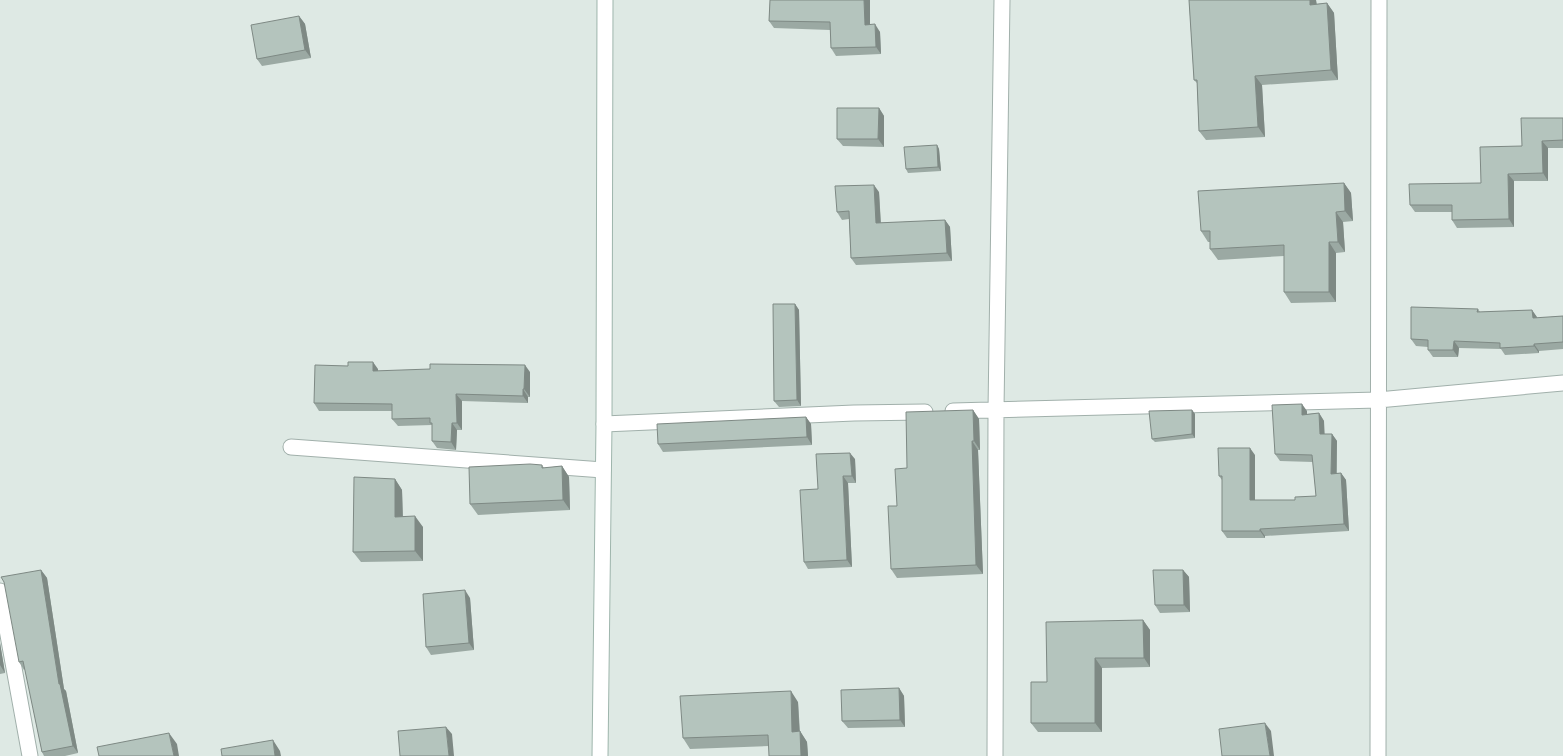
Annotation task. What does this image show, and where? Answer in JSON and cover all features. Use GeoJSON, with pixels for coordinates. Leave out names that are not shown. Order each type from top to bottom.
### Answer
{"type":"FeatureCollection","features":[{"type":"Feature","properties":{"kind":"street"},"geometry":{"type":"LineString","coordinates":[[600,756],[604,424],[604,0]]}},
{"type":"Feature","properties":{"kind":"street"},"geometry":{"type":"LineString","coordinates":[[995,756],[996,410],[1002,0]]}},
{"type":"Feature","properties":{"kind":"street"},"geometry":{"type":"LineString","coordinates":[[1378,756],[1379,0]]}},
{"type":"Feature","properties":{"kind":"street"},"geometry":{"type":"LineString","coordinates":[[604,424],[854,413],[1378,400],[1563,383]]}},
{"type":"Feature","properties":{"kind":"street"},"geometry":{"type":"LineString","coordinates":[[291,447],[603,470]]}},
{"type":"Feature","properties":{"kind":"street"},"geometry":{"type":"LineString","coordinates":[[0,591],[30,756]]}},
{"type":"Feature","properties":{"kind":"building"},"geometry":{"type":"Polygon","coordinates":[[[770,0],[864,0],[865,25],[875,24],[876,47],[831,48],[830,22],[769,21],[770,0]]]}},
{"type":"Feature","properties":{"kind":"building"},"geometry":{"type":"Polygon","coordinates":[[[1189,0],[1310,0],[1310,5],[1327,3],[1331,70],[1255,76],[1258,127],[1199,131],[1197,80],[1194,80],[1189,0]]]}},
{"type":"Feature","properties":{"kind":"building"},"geometry":{"type":"Polygon","coordinates":[[[299,16],[305,50],[257,59],[251,25],[299,16]]]}},
{"type":"Feature","properties":{"kind":"building"},"geometry":{"type":"Polygon","coordinates":[[[837,108],[879,108],[878,139],[837,139],[837,108]]]}},
{"type":"Feature","properties":{"kind":"building"},"geometry":{"type":"Polygon","coordinates":[[[1521,118],[1563,118],[1563,140],[1542,141],[1543,173],[1508,174],[1509,219],[1452,220],[1452,205],[1410,205],[1409,184],[1481,183],[1480,147],[1522,146],[1521,118]]]}},
{"type":"Feature","properties":{"kind":"building"},"geometry":{"type":"Polygon","coordinates":[[[937,145],[938,167],[906,169],[904,147],[937,145]]]}},
{"type":"Feature","properties":{"kind":"building"},"geometry":{"type":"Polygon","coordinates":[[[1344,183],[1345,211],[1336,212],[1338,242],[1329,242],[1329,292],[1284,292],[1284,245],[1210,249],[1210,231],[1201,231],[1198,191],[1344,183]]]}},
{"type":"Feature","properties":{"kind":"building"},"geometry":{"type":"Polygon","coordinates":[[[874,185],[876,223],[945,220],[947,253],[851,258],[849,211],[837,212],[835,186],[874,185]]]}},
{"type":"Feature","properties":{"kind":"building"},"geometry":{"type":"Polygon","coordinates":[[[773,304],[795,304],[797,400],[774,401],[773,304]]]}},
{"type":"Feature","properties":{"kind":"building"},"geometry":{"type":"Polygon","coordinates":[[[1411,307],[1478,309],[1477,312],[1532,310],[1533,318],[1563,316],[1563,342],[1500,348],[1500,343],[1454,341],[1453,350],[1428,350],[1428,340],[1411,339],[1411,307]]]}},
{"type":"Feature","properties":{"kind":"building"},"geometry":{"type":"Polygon","coordinates":[[[348,362],[373,362],[373,371],[430,369],[430,364],[525,365],[523,396],[456,394],[457,423],[452,423],[451,442],[432,441],[432,423],[430,423],[430,418],[392,419],[392,404],[314,403],[315,365],[348,366],[348,362]]]}},
{"type":"Feature","properties":{"kind":"building"},"geometry":{"type":"Polygon","coordinates":[[[1302,404],[1302,415],[1319,413],[1320,434],[1332,434],[1331,474],[1341,473],[1344,524],[1260,529],[1260,531],[1222,531],[1222,476],[1219,476],[1218,448],[1250,448],[1250,500],[1295,500],[1295,497],[1316,496],[1312,455],[1275,454],[1272,405],[1302,404]]]}},
{"type":"Feature","properties":{"kind":"building"},"geometry":{"type":"Polygon","coordinates":[[[973,410],[974,441],[972,441],[976,565],[891,569],[888,506],[897,506],[895,469],[907,468],[906,412],[973,410]]]}},
{"type":"Feature","properties":{"kind":"building"},"geometry":{"type":"Polygon","coordinates":[[[1192,410],[1192,434],[1152,439],[1149,411],[1192,410]]]}},
{"type":"Feature","properties":{"kind":"building"},"geometry":{"type":"Polygon","coordinates":[[[806,417],[807,437],[658,444],[657,424],[806,417]]]}},
{"type":"Feature","properties":{"kind":"building"},"geometry":{"type":"Polygon","coordinates":[[[850,453],[852,476],[843,476],[847,560],[804,562],[800,490],[818,489],[816,454],[850,453]]]}},
{"type":"Feature","properties":{"kind":"building"},"geometry":{"type":"Polygon","coordinates":[[[542,465],[542,468],[562,466],[563,500],[470,504],[469,467],[542,465]]]}},
{"type":"Feature","properties":{"kind":"building"},"geometry":{"type":"Polygon","coordinates":[[[354,477],[395,479],[395,517],[415,516],[415,551],[353,552],[354,477]]]}},
{"type":"Feature","properties":{"kind":"building"},"geometry":{"type":"Polygon","coordinates":[[[41,570],[59,684],[73,746],[42,752],[23,661],[19,662],[4,582],[1,577],[41,570]]]}},
{"type":"Feature","properties":{"kind":"building"},"geometry":{"type":"Polygon","coordinates":[[[1153,570],[1183,570],[1184,605],[1155,605],[1153,570]]]}},
{"type":"Feature","properties":{"kind":"building"},"geometry":{"type":"Polygon","coordinates":[[[465,590],[469,643],[426,647],[423,594],[465,590]]]}},
{"type":"Feature","properties":{"kind":"building"},"geometry":{"type":"Polygon","coordinates":[[[1143,620],[1144,658],[1095,658],[1095,723],[1031,723],[1031,682],[1047,682],[1046,622],[1143,620]]]}},
{"type":"Feature","properties":{"kind":"building"},"geometry":{"type":"Polygon","coordinates":[[[899,688],[900,720],[842,721],[841,690],[899,688]]]}},
{"type":"Feature","properties":{"kind":"building"},"geometry":{"type":"Polygon","coordinates":[[[791,691],[792,732],[800,731],[801,756],[769,756],[768,735],[683,738],[680,696],[791,691]]]}},
{"type":"Feature","properties":{"kind":"building"},"geometry":{"type":"Polygon","coordinates":[[[1265,723],[1270,756],[1222,756],[1219,729],[1265,723]]]}},
{"type":"Feature","properties":{"kind":"building"},"geometry":{"type":"Polygon","coordinates":[[[446,727],[449,756],[400,756],[398,731],[446,727]]]}},
{"type":"Feature","properties":{"kind":"building"},"geometry":{"type":"Polygon","coordinates":[[[169,733],[174,756],[99,756],[97,747],[169,733]]]}},
{"type":"Feature","properties":{"kind":"building"},"geometry":{"type":"Polygon","coordinates":[[[273,740],[275,756],[222,756],[221,749],[273,740]]]}}]}
